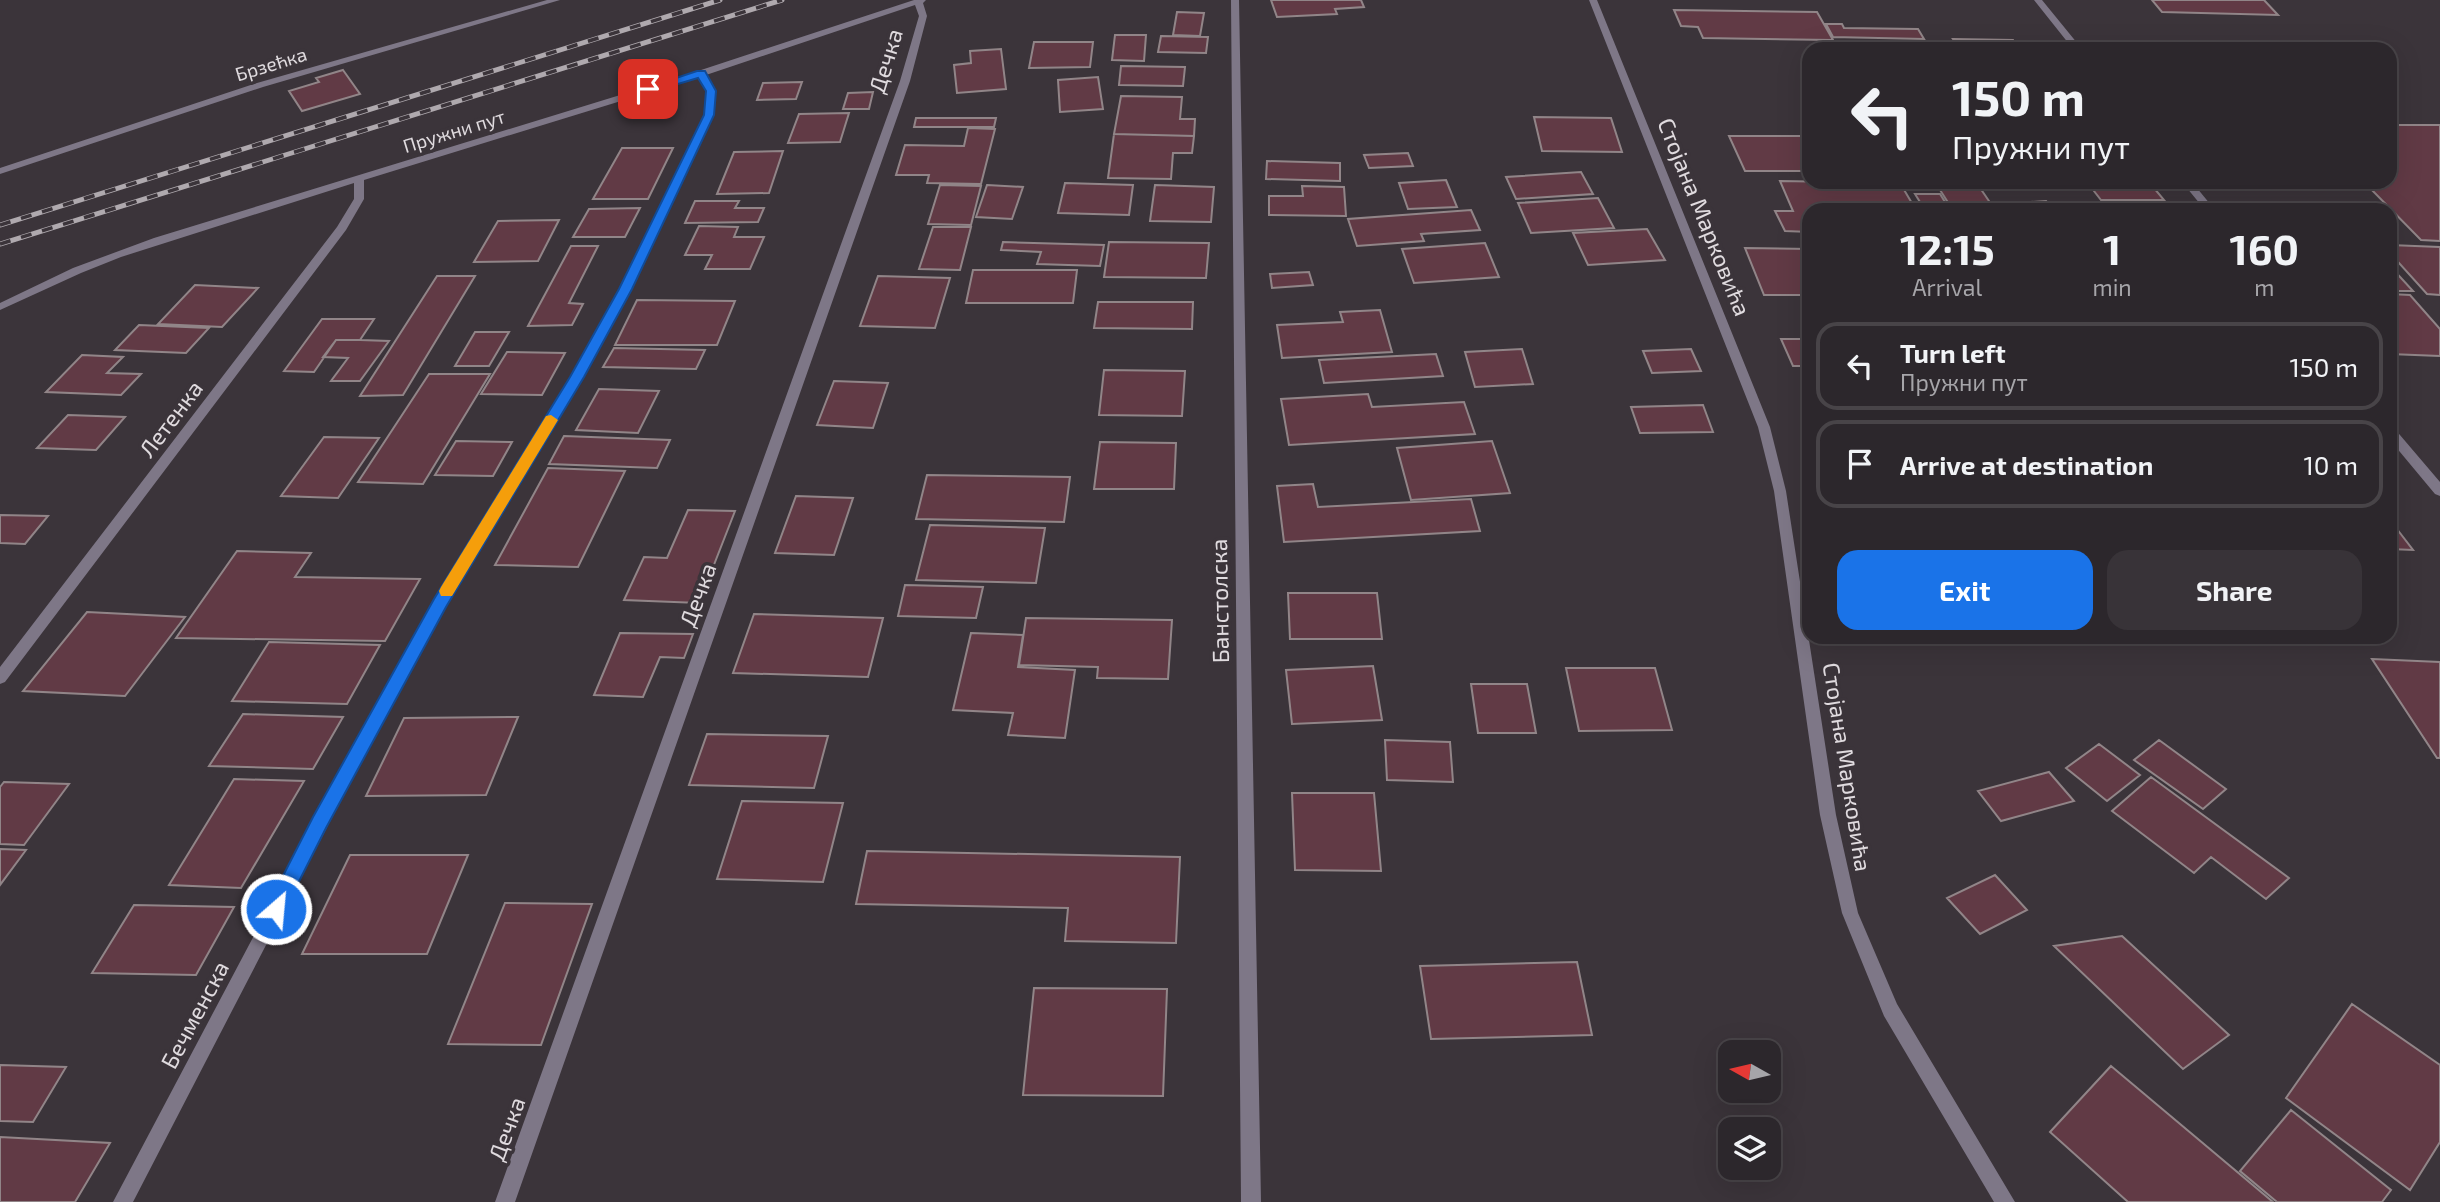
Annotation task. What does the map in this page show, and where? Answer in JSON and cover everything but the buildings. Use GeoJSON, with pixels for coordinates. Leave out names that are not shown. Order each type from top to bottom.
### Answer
{"type":"FeatureCollection","features":[{"type":"Feature","properties":{"kind":"street","name":"Брзећка"},"geometry":{"type":"LineString","coordinates":[[0,171],[260,85],[556,0]]}},
{"type":"Feature","properties":{"kind":"street","name":"Банстолска"},"geometry":{"type":"LineString","coordinates":[[1235,0],[1251,1202]]}},
{"type":"Feature","properties":{"kind":"street","name":"Стојана Марковића"},"geometry":{"type":"LineString","coordinates":[[1593,0],[1764,427],[1780,491],[1802,640]]}},
{"type":"Feature","properties":{"kind":"street"},"geometry":{"type":"LineString","coordinates":[[2038,0],[2072,42]]}},
{"type":"Feature","properties":{"kind":"street","name":"Пружни пут"},"geometry":{"type":"LineString","coordinates":[[0,307],[76,271],[190,231],[701,73],[920,1]]}},
{"type":"Feature","properties":{"kind":"street","name":"Дечка"},"geometry":{"type":"LineString","coordinates":[[505,1202],[905,80],[923,16],[920,1]]}},
{"type":"Feature","properties":{"kind":"street","name":"Бечменска"},"geometry":{"type":"LineString","coordinates":[[123,1202],[391,690],[440,603],[577,377],[625,289],[709,115],[711,91],[701,73]]}},
{"type":"Feature","properties":{"kind":"street","name":"Летенка"},"geometry":{"type":"LineString","coordinates":[[0,678],[342,228],[359,199],[359,178]]}},
{"type":"Feature","properties":{"kind":"street"},"geometry":{"type":"LineString","coordinates":[[2193,189],[2204,203]]}},
{"type":"Feature","properties":{"kind":"street"},"geometry":{"type":"LineString","coordinates":[[2397,439],[2440,491]]}},
{"type":"Feature","properties":{"kind":"street","name":"Стојана Марковића"},"geometry":{"type":"LineString","coordinates":[[1803,644],[1828,815],[1850,913],[1890,1010],[2005,1202]]}},
{"type":"Feature","properties":{"kind":"railway"},"geometry":{"type":"LineString","coordinates":[[0,225],[720,0]]}},
{"type":"Feature","properties":{"kind":"railway"},"geometry":{"type":"LineString","coordinates":[[0,244],[782,0]]}},
{"type":"Feature","properties":{"kind":"slow traffic"},"geometry":{"type":"LineString","coordinates":[[447,591],[551,420]]}},
{"type":"Feature","properties":{"kind":"route"},"geometry":{"type":"LineString","coordinates":[[276,909],[391,690],[440,603],[577,377],[625,289],[670,201],[709,115],[711,91],[701,73],[648,89]]}}]}
